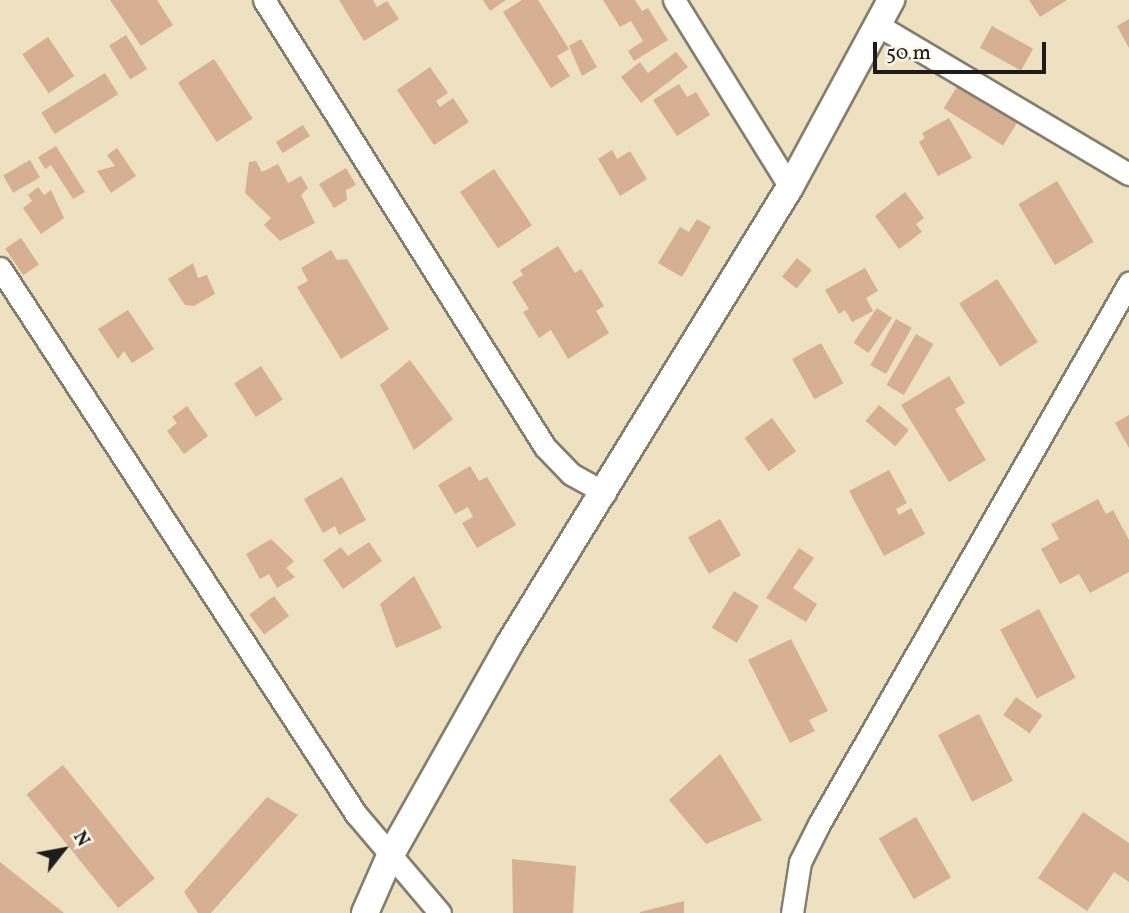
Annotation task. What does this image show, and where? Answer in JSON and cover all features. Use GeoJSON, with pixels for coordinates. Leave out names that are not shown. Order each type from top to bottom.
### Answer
{"type":"FeatureCollection","features":[{"type":"Feature","properties":{"kind":"street"},"geometry":{"type":"LineString","coordinates":[[264,0],[545,447],[571,474],[606,493]]}},
{"type":"Feature","properties":{"kind":"street"},"geometry":{"type":"LineString","coordinates":[[674,0],[790,187]]}},
{"type":"Feature","properties":{"kind":"street"},"geometry":{"type":"LineString","coordinates":[[365,913],[390,856],[510,643],[606,493],[790,187],[891,0]]}},
{"type":"Feature","properties":{"kind":"street"},"geometry":{"type":"LineString","coordinates":[[876,24],[1129,174]]}},
{"type":"Feature","properties":{"kind":"street"},"geometry":{"type":"LineString","coordinates":[[0,268],[356,814],[440,913]]}},
{"type":"Feature","properties":{"kind":"street"},"geometry":{"type":"LineString","coordinates":[[792,913],[800,862],[818,824],[1129,284]]}},
{"type":"Feature","properties":{"kind":"building"},"geometry":{"type":"Polygon","coordinates":[[[110,0],[157,0],[173,25],[141,46],[110,0]]]}},
{"type":"Feature","properties":{"kind":"building"},"geometry":{"type":"Polygon","coordinates":[[[339,0],[373,0],[377,7],[387,1],[399,19],[364,41],[339,0]]]}},
{"type":"Feature","properties":{"kind":"building"},"geometry":{"type":"Polygon","coordinates":[[[483,0],[506,0],[490,11],[483,0]]]}},
{"type":"Feature","properties":{"kind":"building"},"geometry":{"type":"Polygon","coordinates":[[[522,0],[538,0],[569,49],[557,56],[570,76],[551,88],[503,12],[522,0]]]}},
{"type":"Feature","properties":{"kind":"building"},"geometry":{"type":"Polygon","coordinates":[[[603,0],[635,0],[642,11],[648,8],[668,40],[634,61],[628,51],[643,41],[631,21],[620,27],[603,0]]]}},
{"type":"Feature","properties":{"kind":"building"},"geometry":{"type":"Polygon","coordinates":[[[1029,0],[1067,0],[1040,17],[1029,0]]]}},
{"type":"Feature","properties":{"kind":"building"},"geometry":{"type":"Polygon","coordinates":[[[1129,19],[1129,48],[1117,26],[1129,19]]]}},
{"type":"Feature","properties":{"kind":"building"},"geometry":{"type":"Polygon","coordinates":[[[992,26],[1033,49],[1021,71],[980,48],[992,26]]]}},
{"type":"Feature","properties":{"kind":"building"},"geometry":{"type":"Polygon","coordinates":[[[126,35],[147,69],[130,80],[109,46],[126,35]]]}},
{"type":"Feature","properties":{"kind":"building"},"geometry":{"type":"Polygon","coordinates":[[[48,37],[74,76],[49,93],[22,54],[48,37]]]}},
{"type":"Feature","properties":{"kind":"building"},"geometry":{"type":"Polygon","coordinates":[[[581,39],[597,67],[582,76],[569,46],[581,39]]]}},
{"type":"Feature","properties":{"kind":"building"},"geometry":{"type":"Polygon","coordinates":[[[676,52],[688,67],[641,103],[621,77],[640,62],[648,73],[676,52]]]}},
{"type":"Feature","properties":{"kind":"building"},"geometry":{"type":"Polygon","coordinates":[[[214,59],[253,119],[217,142],[178,82],[214,59]]]}},
{"type":"Feature","properties":{"kind":"building"},"geometry":{"type":"Polygon","coordinates":[[[430,67],[448,93],[436,101],[440,107],[453,98],[469,122],[434,145],[397,90],[430,67]]]}},
{"type":"Feature","properties":{"kind":"building"},"geometry":{"type":"Polygon","coordinates":[[[105,73],[118,94],[55,134],[41,113],[105,73]]]}},
{"type":"Feature","properties":{"kind":"building"},"geometry":{"type":"Polygon","coordinates":[[[960,82],[1019,119],[1003,145],[944,108],[960,82]]]}},
{"type":"Feature","properties":{"kind":"building"},"geometry":{"type":"Polygon","coordinates":[[[679,84],[687,97],[696,92],[710,115],[677,136],[653,100],[679,84]]]}},
{"type":"Feature","properties":{"kind":"building"},"geometry":{"type":"Polygon","coordinates":[[[949,118],[972,158],[938,176],[919,142],[925,138],[922,133],[949,118]]]}},
{"type":"Feature","properties":{"kind":"building"},"geometry":{"type":"Polygon","coordinates":[[[303,125],[310,136],[283,153],[276,142],[303,125]]]}},
{"type":"Feature","properties":{"kind":"building"},"geometry":{"type":"Polygon","coordinates":[[[56,146],[85,192],[73,199],[51,165],[45,169],[38,157],[56,146]]]}},
{"type":"Feature","properties":{"kind":"building"},"geometry":{"type":"Polygon","coordinates":[[[117,148],[136,176],[111,193],[97,171],[115,166],[107,155],[117,148]]]}},
{"type":"Feature","properties":{"kind":"building"},"geometry":{"type":"Polygon","coordinates":[[[612,150],[617,159],[630,151],[647,179],[620,196],[598,159],[612,150]]]}},
{"type":"Feature","properties":{"kind":"building"},"geometry":{"type":"Polygon","coordinates":[[[30,160],[40,177],[13,193],[3,176],[30,160]]]}},
{"type":"Feature","properties":{"kind":"building"},"geometry":{"type":"Polygon","coordinates":[[[256,161],[262,172],[278,164],[288,183],[301,176],[308,188],[301,195],[315,223],[280,241],[264,225],[271,218],[245,193],[249,162],[256,161]]]}},
{"type":"Feature","properties":{"kind":"building"},"geometry":{"type":"Polygon","coordinates":[[[346,168],[356,185],[346,190],[347,200],[334,208],[319,184],[346,168]]]}},
{"type":"Feature","properties":{"kind":"building"},"geometry":{"type":"Polygon","coordinates":[[[494,169],[532,225],[498,248],[460,192],[494,169]]]}},
{"type":"Feature","properties":{"kind":"building"},"geometry":{"type":"Polygon","coordinates":[[[1057,181],[1094,242],[1055,265],[1018,204],[1057,181]]]}},
{"type":"Feature","properties":{"kind":"building"},"geometry":{"type":"Polygon","coordinates":[[[38,187],[44,195],[51,190],[64,218],[41,234],[23,208],[32,201],[28,195],[38,187]]]}},
{"type":"Feature","properties":{"kind":"building"},"geometry":{"type":"Polygon","coordinates":[[[905,192],[924,218],[916,224],[922,232],[899,249],[875,216],[905,192]]]}},
{"type":"Feature","properties":{"kind":"building"},"geometry":{"type":"Polygon","coordinates":[[[697,219],[711,227],[682,277],[658,263],[680,227],[689,232],[697,219]]]}},
{"type":"Feature","properties":{"kind":"building"},"geometry":{"type":"Polygon","coordinates":[[[21,238],[39,265],[23,275],[5,249],[21,238]]]}},
{"type":"Feature","properties":{"kind":"building"},"geometry":{"type":"Polygon","coordinates":[[[558,246],[575,273],[581,269],[604,306],[596,311],[609,333],[568,359],[551,330],[539,338],[523,312],[529,309],[512,282],[523,275],[520,270],[558,246]]]}},
{"type":"Feature","properties":{"kind":"building"},"geometry":{"type":"Polygon","coordinates":[[[331,250],[337,260],[347,259],[389,329],[341,359],[297,287],[308,281],[301,268],[331,250]]]}},
{"type":"Feature","properties":{"kind":"building"},"geometry":{"type":"Polygon","coordinates":[[[797,258],[812,270],[797,289],[782,277],[797,258]]]}},
{"type":"Feature","properties":{"kind":"building"},"geometry":{"type":"Polygon","coordinates":[[[193,263],[198,278],[207,275],[215,294],[194,306],[185,305],[168,279],[193,263]]]}},
{"type":"Feature","properties":{"kind":"building"},"geometry":{"type":"Polygon","coordinates":[[[865,268],[878,291],[866,298],[873,311],[852,322],[845,310],[839,314],[825,290],[865,268]]]}},
{"type":"Feature","properties":{"kind":"building"},"geometry":{"type":"Polygon","coordinates":[[[997,279],[1038,342],[1000,366],[959,304],[997,279]]]}},
{"type":"Feature","properties":{"kind":"building"},"geometry":{"type":"Polygon","coordinates":[[[877,308],[892,318],[868,353],[854,343],[877,308]]]}},
{"type":"Feature","properties":{"kind":"building"},"geometry":{"type":"Polygon","coordinates":[[[128,310],[154,349],[132,363],[124,351],[118,359],[98,329],[128,310]]]}},
{"type":"Feature","properties":{"kind":"building"},"geometry":{"type":"Polygon","coordinates":[[[896,319],[912,328],[886,374],[870,365],[896,319]]]}},
{"type":"Feature","properties":{"kind":"building"},"geometry":{"type":"Polygon","coordinates":[[[916,334],[933,344],[904,395],[886,385],[916,334]]]}},
{"type":"Feature","properties":{"kind":"building"},"geometry":{"type":"Polygon","coordinates":[[[821,343],[843,383],[814,399],[792,359],[821,343]]]}},
{"type":"Feature","properties":{"kind":"building"},"geometry":{"type":"Polygon","coordinates":[[[410,360],[453,419],[414,450],[380,385],[410,360]]]}},
{"type":"Feature","properties":{"kind":"building"},"geometry":{"type":"Polygon","coordinates":[[[261,366],[283,400],[256,417],[234,383],[261,366]]]}},
{"type":"Feature","properties":{"kind":"building"},"geometry":{"type":"Polygon","coordinates":[[[949,376],[965,403],[955,409],[986,460],[949,482],[901,405],[949,376]]]}},
{"type":"Feature","properties":{"kind":"building"},"geometry":{"type":"Polygon","coordinates":[[[879,405],[909,430],[895,446],[866,421],[879,405]]]}},
{"type":"Feature","properties":{"kind":"building"},"geometry":{"type":"Polygon","coordinates":[[[187,406],[208,436],[184,454],[167,431],[177,423],[172,417],[187,406]]]}},
{"type":"Feature","properties":{"kind":"building"},"geometry":{"type":"Polygon","coordinates":[[[1129,415],[1129,448],[1115,423],[1129,415]]]}},
{"type":"Feature","properties":{"kind":"building"},"geometry":{"type":"Polygon","coordinates":[[[772,418],[796,451],[769,471],[744,438],[772,418]]]}},
{"type":"Feature","properties":{"kind":"building"},"geometry":{"type":"Polygon","coordinates":[[[470,466],[479,481],[487,477],[516,525],[477,548],[462,523],[473,517],[468,507],[455,514],[438,485],[470,466]]]}},
{"type":"Feature","properties":{"kind":"building"},"geometry":{"type":"Polygon","coordinates":[[[889,470],[907,503],[896,509],[899,515],[911,508],[925,534],[884,556],[849,491],[889,470]]]}},
{"type":"Feature","properties":{"kind":"building"},"geometry":{"type":"Polygon","coordinates":[[[342,477],[366,520],[339,535],[335,526],[323,533],[304,499],[342,477]]]}},
{"type":"Feature","properties":{"kind":"building"},"geometry":{"type":"Polygon","coordinates":[[[1098,499],[1106,514],[1113,510],[1129,540],[1129,572],[1090,593],[1079,574],[1060,584],[1041,549],[1059,539],[1051,524],[1098,499]]]}},
{"type":"Feature","properties":{"kind":"building"},"geometry":{"type":"Polygon","coordinates":[[[720,519],[741,555],[709,574],[688,538],[720,519]]]}},
{"type":"Feature","properties":{"kind":"building"},"geometry":{"type":"Polygon","coordinates":[[[271,539],[294,561],[286,568],[295,577],[277,588],[269,574],[260,579],[246,554],[271,539]]]}},
{"type":"Feature","properties":{"kind":"building"},"geometry":{"type":"Polygon","coordinates":[[[369,542],[382,561],[343,589],[323,560],[341,547],[348,556],[369,542]]]}},
{"type":"Feature","properties":{"kind":"building"},"geometry":{"type":"Polygon","coordinates":[[[799,548],[814,558],[793,588],[817,604],[806,622],[766,598],[799,548]]]}},
{"type":"Feature","properties":{"kind":"building"},"geometry":{"type":"Polygon","coordinates":[[[414,576],[442,628],[396,648],[380,604],[414,576]]]}},
{"type":"Feature","properties":{"kind":"building"},"geometry":{"type":"Polygon","coordinates":[[[734,591],[759,606],[737,643],[712,628],[734,591]]]}},
{"type":"Feature","properties":{"kind":"building"},"geometry":{"type":"Polygon","coordinates":[[[274,596],[289,616],[264,635],[249,615],[274,596]]]}},
{"type":"Feature","properties":{"kind":"building"},"geometry":{"type":"Polygon","coordinates":[[[1039,609],[1076,678],[1037,699],[1000,630],[1039,609]]]}},
{"type":"Feature","properties":{"kind":"building"},"geometry":{"type":"Polygon","coordinates":[[[791,639],[828,711],[809,720],[815,731],[790,743],[748,660],[791,639]]]}},
{"type":"Feature","properties":{"kind":"building"},"geometry":{"type":"Polygon","coordinates":[[[1016,697],[1042,715],[1030,733],[1003,715],[1016,697]]]}},
{"type":"Feature","properties":{"kind":"building"},"geometry":{"type":"Polygon","coordinates":[[[979,714],[1013,781],[972,802],[938,735],[979,714]]]}},
{"type":"Feature","properties":{"kind":"building"},"geometry":{"type":"Polygon","coordinates":[[[720,754],[762,820],[706,844],[669,800],[720,754]]]}},
{"type":"Feature","properties":{"kind":"building"},"geometry":{"type":"Polygon","coordinates":[[[63,765],[155,878],[118,908],[26,795],[63,765]]]}},
{"type":"Feature","properties":{"kind":"building"},"geometry":{"type":"Polygon","coordinates":[[[267,797],[298,815],[211,913],[198,913],[184,892],[267,797]]]}},
{"type":"Feature","properties":{"kind":"building"},"geometry":{"type":"Polygon","coordinates":[[[1083,812],[1129,843],[1129,882],[1114,872],[1087,911],[1038,878],[1083,812]]]}},
{"type":"Feature","properties":{"kind":"building"},"geometry":{"type":"Polygon","coordinates":[[[916,817],[951,878],[914,899],[879,838],[916,817]]]}},
{"type":"Feature","properties":{"kind":"building"},"geometry":{"type":"Polygon","coordinates":[[[512,859],[576,866],[573,913],[513,913],[512,859]]]}},
{"type":"Feature","properties":{"kind":"building"},"geometry":{"type":"Polygon","coordinates":[[[0,862],[64,913],[0,913],[0,862]]]}},
{"type":"Feature","properties":{"kind":"building"},"geometry":{"type":"Polygon","coordinates":[[[684,901],[684,913],[640,913],[640,912],[684,901]]]}}]}
